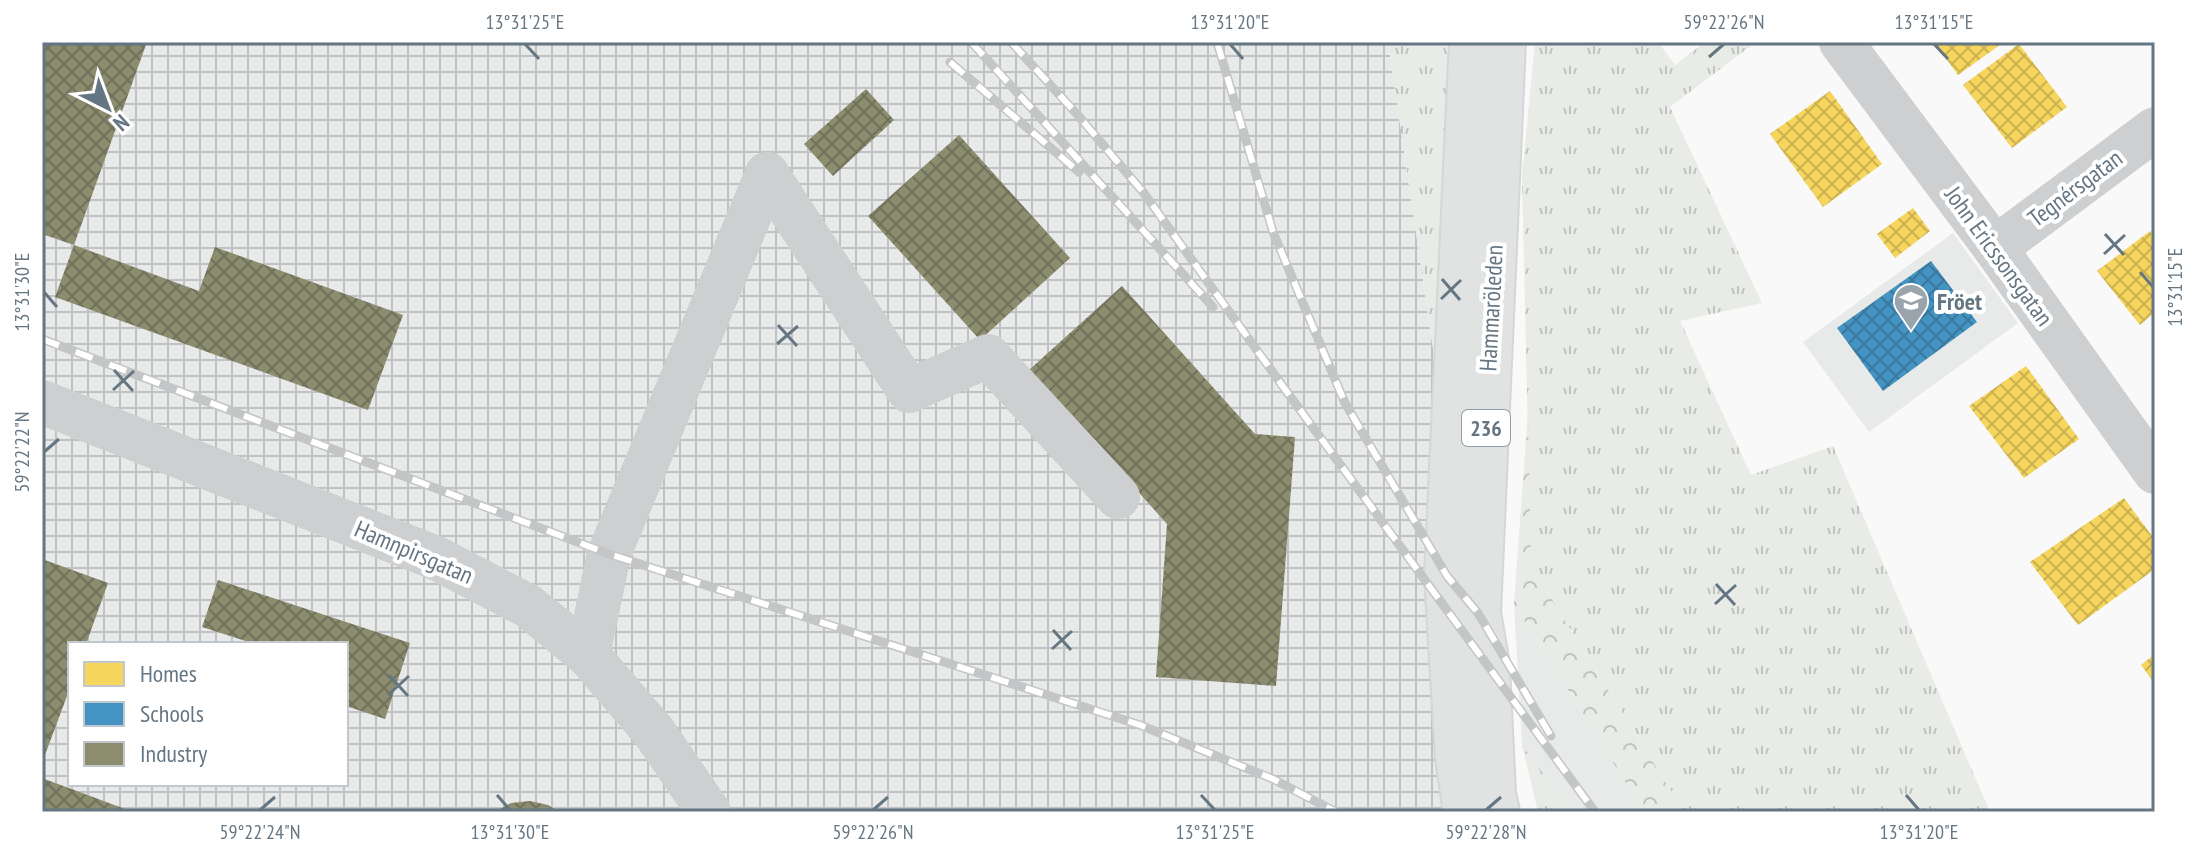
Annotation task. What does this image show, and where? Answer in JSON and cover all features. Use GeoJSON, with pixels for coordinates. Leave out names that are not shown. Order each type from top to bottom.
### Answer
{"type":"FeatureCollection","features":[{"type":"Feature","properties":{"kind":"main road","name":"Hammaröleden"},"geometry":{"type":"LineString","coordinates":[[1466,812],[1458,758],[1447,576],[1472,42]]}},
{"type":"Feature","properties":{"kind":"main road","name":"Hammaröleden"},"geometry":{"type":"LineString","coordinates":[[1497,812],[1493,794],[1487,665],[1478,613],[1503,42]]}},
{"type":"Feature","properties":{"kind":"street","name":"John Ericssonsgatan"},"geometry":{"type":"LineString","coordinates":[[1841,42],[1995,248],[2155,472]]}},
{"type":"Feature","properties":{"kind":"street","name":"Tegnérsgatan"},"geometry":{"type":"LineString","coordinates":[[1995,248],[2155,129]]}},
{"type":"Feature","properties":{"kind":"street"},"geometry":{"type":"LineString","coordinates":[[588,655],[609,554],[767,174],[909,391],[988,356],[1118,497]]}},
{"type":"Feature","properties":{"kind":"street","name":"Hamnpirsgatan"},"geometry":{"type":"LineString","coordinates":[[42,402],[436,558],[528,606],[588,655],[654,732],[709,812]]}},
{"type":"Feature","properties":{"kind":"shaded area"},"geometry":{"type":"Polygon","coordinates":[[[42,42],[1388,42],[1437,376],[1454,812],[42,812],[42,42]]]}},
{"type":"Feature","properties":{"kind":"shaded area","name":"Fröet"},"geometry":{"type":"Polygon","coordinates":[[[1953,233],[2018,323],[1869,432],[1803,342],[1953,233]]]}},
{"type":"Feature","properties":{"kind":"shaded area"},"geometry":{"type":"Polygon","coordinates":[[[1514,604],[1644,812],[1572,812],[1522,745],[1514,604]]]}},
{"type":"Feature","properties":{"kind":"green space"},"geometry":{"type":"Polygon","coordinates":[[[1388,42],[1449,42],[1437,376],[1388,42]]]}},
{"type":"Feature","properties":{"kind":"green space"},"geometry":{"type":"Polygon","coordinates":[[[1535,42],[1658,42],[1675,65],[1705,42],[1756,42],[1670,107],[1762,303],[1680,321],[1751,475],[1833,446],[1990,812],[1684,812],[1531,566],[1522,177],[1535,42]]]}},
{"type":"Feature","properties":{"kind":"green space"},"geometry":{"type":"Polygon","coordinates":[[[1528,412],[1531,566],[1684,812],[1644,812],[1514,604],[1528,412]]]}},
{"type":"Feature","properties":{"kind":"green space"},"geometry":{"type":"Polygon","coordinates":[[[1522,745],[1572,812],[1538,812],[1522,745]]]}},
{"type":"Feature","properties":{"kind":"building: Homes"},"geometry":{"type":"Polygon","coordinates":[[[1934,42],[2004,42],[1958,75],[1934,42]]]}},
{"type":"Feature","properties":{"kind":"building: Homes"},"geometry":{"type":"Polygon","coordinates":[[[2019,44],[2067,107],[2012,148],[1963,85],[2019,44]]]}},
{"type":"Feature","properties":{"kind":"building: Homes"},"geometry":{"type":"Polygon","coordinates":[[[1830,91],[1882,164],[1823,207],[1770,134],[1830,91]]]}},
{"type":"Feature","properties":{"kind":"building: Homes"},"geometry":{"type":"Polygon","coordinates":[[[1913,208],[1930,231],[1895,258],[1877,234],[1913,208]]]}},
{"type":"Feature","properties":{"kind":"building: Homes"},"geometry":{"type":"Polygon","coordinates":[[[2150,231],[2155,238],[2155,312],[2140,325],[2097,271],[2150,231]]]}},
{"type":"Feature","properties":{"kind":"building: Homes"},"geometry":{"type":"Polygon","coordinates":[[[2026,366],[2079,439],[2024,478],[1969,406],[2026,366]]]}},
{"type":"Feature","properties":{"kind":"building: Homes"},"geometry":{"type":"Polygon","coordinates":[[[2124,498],[2155,540],[2155,569],[2078,625],[2030,562],[2124,498]]]}},
{"type":"Feature","properties":{"kind":"building: Homes"},"geometry":{"type":"Polygon","coordinates":[[[2155,654],[2155,684],[2141,665],[2155,654]]]}},
{"type":"Feature","properties":{"kind":"building: Schools"},"geometry":{"type":"Polygon","coordinates":[[[1931,261],[1977,322],[1883,391],[1837,328],[1931,261]]]}},
{"type":"Feature","properties":{"kind":"building: Industry"},"geometry":{"type":"Polygon","coordinates":[[[42,42],[147,42],[74,245],[42,234],[42,42]]]}},
{"type":"Feature","properties":{"kind":"building: Industry"},"geometry":{"type":"Polygon","coordinates":[[[866,89],[894,120],[833,176],[804,144],[866,89]]]}},
{"type":"Feature","properties":{"kind":"building: Industry"},"geometry":{"type":"Polygon","coordinates":[[[959,135],[1070,258],[980,340],[868,216],[959,135]]]}},
{"type":"Feature","properties":{"kind":"building: Industry"},"geometry":{"type":"Polygon","coordinates":[[[74,245],[199,291],[215,247],[403,315],[368,410],[55,297],[74,245]]]}},
{"type":"Feature","properties":{"kind":"building: Industry"},"geometry":{"type":"Polygon","coordinates":[[[1122,286],[1255,434],[1295,437],[1276,686],[1156,677],[1167,524],[1029,370],[1122,286]]]}},
{"type":"Feature","properties":{"kind":"building: Industry"},"geometry":{"type":"Polygon","coordinates":[[[42,559],[108,583],[87,642],[68,642],[68,693],[42,763],[42,559]]]}},
{"type":"Feature","properties":{"kind":"building: Industry"},"geometry":{"type":"Polygon","coordinates":[[[218,580],[410,643],[385,719],[348,707],[348,642],[249,642],[202,627],[218,580]]]}},
{"type":"Feature","properties":{"kind":"building: Industry"},"geometry":{"type":"Polygon","coordinates":[[[42,778],[133,812],[42,812],[42,778]]]}},
{"type":"Feature","properties":{"kind":"building: Industry"},"geometry":{"type":"Polygon","coordinates":[[[530,801],[548,805],[559,812],[495,812],[511,803],[530,801]]]}},
{"type":"Feature","properties":{"kind":"railway"},"geometry":{"type":"LineString","coordinates":[[971,42],[1213,307]]}},
{"type":"Feature","properties":{"kind":"railway"},"geometry":{"type":"LineString","coordinates":[[1011,42],[1143,192],[1595,812]]}},
{"type":"Feature","properties":{"kind":"railway"},"geometry":{"type":"LineString","coordinates":[[1217,42],[1273,232],[1345,403],[1447,576],[1478,613],[1551,736]]}},
{"type":"Feature","properties":{"kind":"railway"},"geometry":{"type":"LineString","coordinates":[[950,62],[1079,172]]}},
{"type":"Feature","properties":{"kind":"railway"},"geometry":{"type":"LineString","coordinates":[[42,339],[609,554],[1140,725],[1273,779],[1336,812]]}},
{"type":"Feature","properties":{"kind":"place","name":"Fröet"},"geometry":{"type":"Point","coordinates":[1911,332]}}]}
